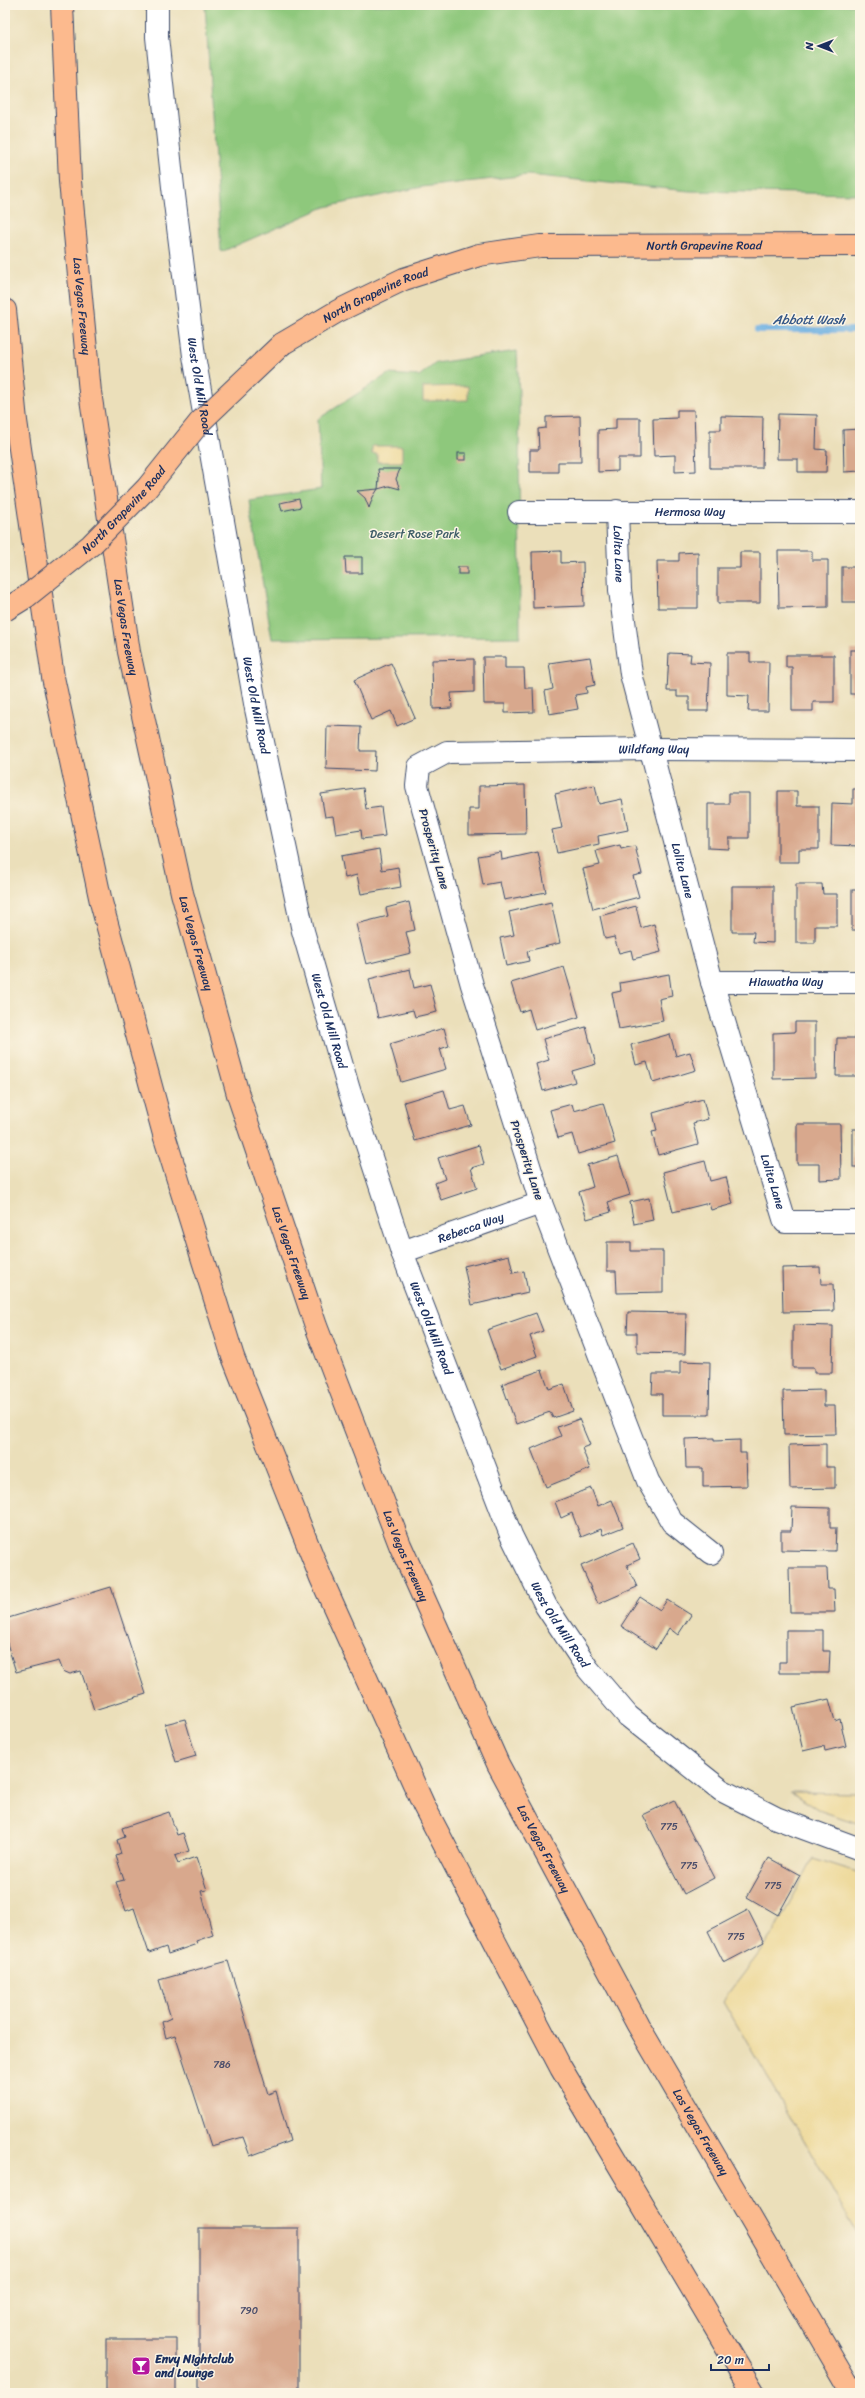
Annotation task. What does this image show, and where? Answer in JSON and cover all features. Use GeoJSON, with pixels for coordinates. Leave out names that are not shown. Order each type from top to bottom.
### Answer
{"type":"FeatureCollection","features":[{"type":"Feature","properties":{"kind":"main road","name":"Las Vegas Freeway"},"geometry":{"type":"LineString","coordinates":[[62,5],[70,181],[90,392],[129,652],[182,893],[241,1105],[316,1326],[400,1545],[498,1764],[638,2025],[853,2393]]}},
{"type":"Feature","properties":{"kind":"main road","name":"North Grapevine Road"},"geometry":{"type":"LineString","coordinates":[[5,610],[26,597],[91,544],[148,488],[200,422],[282,344],[338,311],[404,279],[480,255],[540,246],[860,245]]}},
{"type":"Feature","properties":{"kind":"main road"},"geometry":{"type":"LineString","coordinates":[[5,310],[16,421],[53,677],[99,895],[165,1138],[233,1357],[321,1578],[424,1806],[561,2068],[754,2393]]}},
{"type":"Feature","properties":{"kind":"street","name":"West Old Mill Road"},"geometry":{"type":"LineString","coordinates":[[157,5],[157,37],[173,187],[194,356],[256,709],[303,931],[349,1090],[402,1252],[511,1534],[546,1606],[588,1669],[628,1716],[721,1790],[776,1818],[860,1849]]}},
{"type":"Feature","properties":{"kind":"street","name":"Lolita Lane"},"geometry":{"type":"LineString","coordinates":[[617,511],[620,590],[631,674],[649,749],[712,982],[785,1222],[860,1222]]}},
{"type":"Feature","properties":{"kind":"street","name":"Hermosa Way"},"geometry":{"type":"LineString","coordinates":[[519,512],[860,512]]}},
{"type":"Feature","properties":{"kind":"street","name":"Wildfang Way"},"geometry":{"type":"LineString","coordinates":[[447,752],[649,749],[860,750]]}},
{"type":"Feature","properties":{"kind":"street","name":"Prosperity Lane"},"geometry":{"type":"LineString","coordinates":[[447,752],[419,767],[416,786],[472,985],[541,1203],[648,1481],[672,1522],[711,1552]]}},
{"type":"Feature","properties":{"kind":"street","name":"Hiawatha Way"},"geometry":{"type":"LineString","coordinates":[[712,982],[860,982]]}},
{"type":"Feature","properties":{"kind":"street","name":"Rebecca Way"},"geometry":{"type":"LineString","coordinates":[[402,1252],[541,1203]]}},
{"type":"Feature","properties":{"kind":"green space"},"geometry":{"type":"Polygon","coordinates":[[[205,5],[860,5],[860,194],[689,191],[528,175],[422,187],[325,207],[221,252],[205,5]]]}},
{"type":"Feature","properties":{"kind":"green space","name":"Desert Rose Park"},"geometry":{"type":"Polygon","coordinates":[[[517,351],[519,396],[520,637],[272,639],[249,500],[321,489],[318,419],[388,374],[419,376],[436,363],[517,351]]]}},
{"type":"Feature","properties":{"kind":"sand"},"geometry":{"type":"Polygon","coordinates":[[[468,386],[468,400],[423,401],[423,387],[468,386]]]}},
{"type":"Feature","properties":{"kind":"sand"},"geometry":{"type":"Polygon","coordinates":[[[372,446],[402,446],[402,462],[377,462],[377,454],[372,454],[372,446]]]}},
{"type":"Feature","properties":{"kind":"sand"},"geometry":{"type":"Polygon","coordinates":[[[790,1792],[860,1793],[860,1824],[821,1811],[790,1792]]]}},
{"type":"Feature","properties":{"kind":"sand"},"geometry":{"type":"Polygon","coordinates":[[[813,1858],[860,1873],[860,2238],[723,2001],[775,1932],[813,1858]]]}},
{"type":"Feature","properties":{"kind":"building"},"geometry":{"type":"Polygon","coordinates":[[[677,410],[694,410],[696,471],[675,472],[675,455],[654,456],[653,419],[677,418],[677,410]]]}},
{"type":"Feature","properties":{"kind":"building"},"geometry":{"type":"Polygon","coordinates":[[[778,414],[817,415],[816,449],[827,450],[826,472],[798,472],[798,459],[777,459],[778,414]]]}},
{"type":"Feature","properties":{"kind":"building"},"geometry":{"type":"Polygon","coordinates":[[[580,416],[581,462],[558,462],[558,472],[530,472],[530,450],[539,450],[538,429],[546,428],[546,417],[580,416]]]}},
{"type":"Feature","properties":{"kind":"building"},"geometry":{"type":"Polygon","coordinates":[[[721,416],[763,417],[762,468],[710,468],[710,430],[721,430],[721,416]]]}},
{"type":"Feature","properties":{"kind":"building"},"geometry":{"type":"Polygon","coordinates":[[[616,418],[640,418],[640,458],[618,458],[618,471],[598,472],[598,430],[616,429],[616,418]]]}},
{"type":"Feature","properties":{"kind":"building"},"geometry":{"type":"Polygon","coordinates":[[[860,429],[860,471],[844,472],[843,430],[860,429]]]}},
{"type":"Feature","properties":{"kind":"building"},"geometry":{"type":"Polygon","coordinates":[[[458,453],[466,453],[466,460],[458,460],[458,453]]]}},
{"type":"Feature","properties":{"kind":"building"},"geometry":{"type":"Polygon","coordinates":[[[378,469],[400,469],[396,479],[400,489],[389,486],[378,489],[378,469]]]}},
{"type":"Feature","properties":{"kind":"building"},"geometry":{"type":"Polygon","coordinates":[[[378,489],[369,508],[365,498],[357,491],[378,489]]]}},
{"type":"Feature","properties":{"kind":"building"},"geometry":{"type":"Polygon","coordinates":[[[299,499],[301,507],[282,511],[280,503],[299,499]]]}},
{"type":"Feature","properties":{"kind":"building"},"geometry":{"type":"Polygon","coordinates":[[[561,551],[561,563],[583,562],[584,606],[533,608],[532,552],[561,551]]]}},
{"type":"Feature","properties":{"kind":"building"},"geometry":{"type":"Polygon","coordinates":[[[778,551],[812,551],[812,560],[828,560],[828,607],[779,608],[778,551]]]}},
{"type":"Feature","properties":{"kind":"building"},"geometry":{"type":"Polygon","coordinates":[[[698,552],[698,608],[658,608],[657,561],[679,561],[679,553],[698,552]]]}},
{"type":"Feature","properties":{"kind":"building"},"geometry":{"type":"Polygon","coordinates":[[[740,552],[760,552],[760,603],[718,603],[718,568],[740,568],[740,552]]]}},
{"type":"Feature","properties":{"kind":"building"},"geometry":{"type":"Polygon","coordinates":[[[345,557],[362,557],[362,573],[346,573],[345,557]]]}},
{"type":"Feature","properties":{"kind":"building"},"geometry":{"type":"Polygon","coordinates":[[[458,567],[467,567],[467,574],[458,574],[458,567]]]}},
{"type":"Feature","properties":{"kind":"building"},"geometry":{"type":"Polygon","coordinates":[[[842,567],[860,567],[860,602],[842,602],[842,567]]]}},
{"type":"Feature","properties":{"kind":"building"},"geometry":{"type":"Polygon","coordinates":[[[850,650],[860,650],[860,694],[850,694],[850,650]]]}},
{"type":"Feature","properties":{"kind":"building"},"geometry":{"type":"Polygon","coordinates":[[[669,653],[691,654],[690,662],[710,663],[708,711],[689,711],[689,697],[677,697],[677,691],[667,691],[669,653]]]}},
{"type":"Feature","properties":{"kind":"building"},"geometry":{"type":"Polygon","coordinates":[[[727,653],[750,653],[750,662],[769,662],[768,711],[748,711],[749,696],[727,695],[727,653]]]}},
{"type":"Feature","properties":{"kind":"building"},"geometry":{"type":"Polygon","coordinates":[[[786,655],[834,655],[834,702],[813,702],[813,711],[792,711],[792,667],[786,667],[786,655]]]}},
{"type":"Feature","properties":{"kind":"building"},"geometry":{"type":"Polygon","coordinates":[[[483,657],[505,657],[505,668],[524,668],[525,688],[533,688],[534,712],[505,713],[505,704],[484,704],[483,657]]]}},
{"type":"Feature","properties":{"kind":"building"},"geometry":{"type":"Polygon","coordinates":[[[590,657],[595,685],[586,687],[587,693],[575,695],[578,709],[549,714],[545,691],[553,689],[549,663],[590,657]]]}},
{"type":"Feature","properties":{"kind":"building"},"geometry":{"type":"Polygon","coordinates":[[[474,659],[474,692],[451,693],[452,708],[433,709],[432,660],[474,659]]]}},
{"type":"Feature","properties":{"kind":"building"},"geometry":{"type":"Polygon","coordinates":[[[391,663],[415,718],[397,726],[391,711],[371,720],[354,680],[391,663]]]}},
{"type":"Feature","properties":{"kind":"building"},"geometry":{"type":"Polygon","coordinates":[[[327,726],[361,727],[360,751],[376,751],[375,771],[326,769],[327,726]]]}},
{"type":"Feature","properties":{"kind":"building"},"geometry":{"type":"Polygon","coordinates":[[[525,785],[526,834],[469,835],[469,809],[479,809],[479,786],[525,785]]]}},
{"type":"Feature","properties":{"kind":"building"},"geometry":{"type":"Polygon","coordinates":[[[595,785],[599,804],[622,799],[628,830],[598,836],[599,844],[557,853],[552,830],[562,828],[555,794],[595,785]]]}},
{"type":"Feature","properties":{"kind":"building"},"geometry":{"type":"Polygon","coordinates":[[[363,788],[366,809],[381,807],[385,836],[362,839],[361,830],[336,834],[333,816],[325,817],[321,794],[363,788]]]}},
{"type":"Feature","properties":{"kind":"building"},"geometry":{"type":"Polygon","coordinates":[[[853,789],[860,789],[860,846],[831,845],[832,803],[853,804],[853,789]]]}},
{"type":"Feature","properties":{"kind":"building"},"geometry":{"type":"Polygon","coordinates":[[[778,791],[797,791],[797,806],[819,806],[819,849],[799,849],[799,862],[778,862],[778,791]]]}},
{"type":"Feature","properties":{"kind":"building"},"geometry":{"type":"Polygon","coordinates":[[[729,793],[749,793],[749,838],[729,838],[729,849],[708,848],[708,804],[729,804],[729,793]]]}},
{"type":"Feature","properties":{"kind":"building"},"geometry":{"type":"Polygon","coordinates":[[[620,845],[621,849],[635,846],[642,874],[633,876],[639,897],[593,909],[583,869],[600,865],[596,851],[620,845]]]}},
{"type":"Feature","properties":{"kind":"building"},"geometry":{"type":"Polygon","coordinates":[[[379,849],[382,870],[398,867],[401,887],[361,894],[357,875],[345,878],[341,856],[379,849]]]}},
{"type":"Feature","properties":{"kind":"building"},"geometry":{"type":"Polygon","coordinates":[[[501,852],[502,860],[538,852],[546,892],[504,900],[500,882],[483,885],[478,856],[501,852]]]}},
{"type":"Feature","properties":{"kind":"building"},"geometry":{"type":"Polygon","coordinates":[[[796,884],[822,884],[823,894],[837,894],[837,926],[815,926],[815,943],[796,943],[796,884]]]}},
{"type":"Feature","properties":{"kind":"building"},"geometry":{"type":"Polygon","coordinates":[[[732,886],[773,886],[773,943],[753,942],[754,932],[732,932],[732,886]]]}},
{"type":"Feature","properties":{"kind":"building"},"geometry":{"type":"Polygon","coordinates":[[[852,890],[860,890],[860,930],[852,930],[852,890]]]}},
{"type":"Feature","properties":{"kind":"building"},"geometry":{"type":"Polygon","coordinates":[[[409,902],[415,930],[406,932],[411,953],[366,964],[356,924],[388,916],[386,908],[409,902]]]}},
{"type":"Feature","properties":{"kind":"building"},"geometry":{"type":"Polygon","coordinates":[[[551,902],[560,943],[527,951],[529,961],[506,966],[500,938],[514,935],[509,912],[551,902]]]}},
{"type":"Feature","properties":{"kind":"building"},"geometry":{"type":"Polygon","coordinates":[[[636,906],[641,928],[654,924],[661,952],[633,959],[631,950],[619,953],[614,937],[605,939],[600,916],[636,906]]]}},
{"type":"Feature","properties":{"kind":"building"},"geometry":{"type":"Polygon","coordinates":[[[564,967],[579,1017],[535,1030],[529,1009],[520,1012],[511,983],[564,967]]]}},
{"type":"Feature","properties":{"kind":"building"},"geometry":{"type":"Polygon","coordinates":[[[410,969],[414,988],[430,984],[437,1012],[415,1017],[413,1010],[378,1018],[369,979],[410,969]]]}},
{"type":"Feature","properties":{"kind":"building"},"geometry":{"type":"Polygon","coordinates":[[[669,974],[672,996],[659,999],[663,1021],[619,1029],[612,993],[621,991],[620,983],[669,974]]]}},
{"type":"Feature","properties":{"kind":"building"},"geometry":{"type":"Polygon","coordinates":[[[795,1022],[815,1022],[815,1078],[773,1079],[773,1033],[795,1032],[795,1022]]]}},
{"type":"Feature","properties":{"kind":"building"},"geometry":{"type":"Polygon","coordinates":[[[858,1024],[860,1024],[860,1076],[836,1076],[837,1038],[858,1038],[858,1024]]]}},
{"type":"Feature","properties":{"kind":"building"},"geometry":{"type":"Polygon","coordinates":[[[586,1027],[596,1064],[572,1071],[575,1082],[543,1091],[536,1064],[549,1060],[543,1039],[586,1027]]]}},
{"type":"Feature","properties":{"kind":"building"},"geometry":{"type":"Polygon","coordinates":[[[444,1028],[449,1046],[440,1049],[446,1069],[401,1082],[390,1044],[444,1028]]]}},
{"type":"Feature","properties":{"kind":"building"},"geometry":{"type":"Polygon","coordinates":[[[670,1034],[676,1056],[690,1052],[696,1070],[653,1083],[647,1062],[636,1065],[631,1045],[670,1034]]]}},
{"type":"Feature","properties":{"kind":"building"},"geometry":{"type":"Polygon","coordinates":[[[444,1090],[450,1110],[465,1106],[471,1125],[415,1141],[404,1102],[444,1090]]]}},
{"type":"Feature","properties":{"kind":"building"},"geometry":{"type":"Polygon","coordinates":[[[703,1099],[708,1119],[693,1123],[698,1144],[658,1155],[652,1132],[657,1131],[653,1113],[703,1099]]]}},
{"type":"Feature","properties":{"kind":"building"},"geometry":{"type":"Polygon","coordinates":[[[603,1103],[615,1143],[578,1154],[572,1134],[558,1138],[550,1110],[572,1104],[574,1111],[603,1103]]]}},
{"type":"Feature","properties":{"kind":"building"},"geometry":{"type":"Polygon","coordinates":[[[797,1124],[840,1124],[841,1179],[819,1180],[819,1164],[797,1164],[797,1124]]]}},
{"type":"Feature","properties":{"kind":"building"},"geometry":{"type":"Polygon","coordinates":[[[853,1129],[860,1129],[860,1167],[853,1167],[853,1129]]]}},
{"type":"Feature","properties":{"kind":"building"},"geometry":{"type":"Polygon","coordinates":[[[479,1145],[484,1164],[471,1168],[477,1188],[441,1200],[435,1183],[445,1179],[438,1158],[479,1145]]]}},
{"type":"Feature","properties":{"kind":"building"},"geometry":{"type":"Polygon","coordinates":[[[618,1156],[630,1195],[608,1202],[611,1212],[587,1219],[579,1192],[593,1187],[587,1165],[618,1156]]]}},
{"type":"Feature","properties":{"kind":"building"},"geometry":{"type":"Polygon","coordinates":[[[705,1161],[710,1181],[726,1177],[733,1204],[711,1210],[709,1203],[673,1212],[663,1172],[705,1161]]]}},
{"type":"Feature","properties":{"kind":"building"},"geometry":{"type":"Polygon","coordinates":[[[649,1198],[653,1220],[634,1224],[630,1202],[649,1198]]]}},
{"type":"Feature","properties":{"kind":"building"},"geometry":{"type":"Polygon","coordinates":[[[607,1242],[631,1242],[631,1251],[663,1251],[663,1292],[617,1293],[616,1271],[607,1271],[607,1242]]]}},
{"type":"Feature","properties":{"kind":"building"},"geometry":{"type":"Polygon","coordinates":[[[509,1255],[513,1273],[524,1271],[528,1292],[472,1305],[464,1266],[509,1255]]]}},
{"type":"Feature","properties":{"kind":"building"},"geometry":{"type":"Polygon","coordinates":[[[820,1267],[821,1284],[833,1284],[834,1311],[783,1312],[782,1268],[820,1267]]]}},
{"type":"Feature","properties":{"kind":"building"},"geometry":{"type":"Polygon","coordinates":[[[628,1312],[686,1313],[685,1354],[637,1353],[637,1333],[627,1333],[628,1312]]]}},
{"type":"Feature","properties":{"kind":"building"},"geometry":{"type":"Polygon","coordinates":[[[536,1313],[543,1331],[530,1336],[537,1356],[501,1369],[487,1330],[536,1313]]]}},
{"type":"Feature","properties":{"kind":"building"},"geometry":{"type":"Polygon","coordinates":[[[793,1325],[833,1326],[832,1373],[814,1373],[814,1368],[793,1368],[793,1325]]]}},
{"type":"Feature","properties":{"kind":"building"},"geometry":{"type":"Polygon","coordinates":[[[680,1361],[710,1362],[709,1415],[662,1415],[662,1394],[652,1394],[653,1374],[680,1374],[680,1361]]]}},
{"type":"Feature","properties":{"kind":"building"},"geometry":{"type":"Polygon","coordinates":[[[542,1370],[549,1389],[564,1384],[573,1411],[553,1418],[550,1412],[516,1424],[502,1384],[542,1370]]]}},
{"type":"Feature","properties":{"kind":"building"},"geometry":{"type":"Polygon","coordinates":[[[824,1390],[824,1406],[835,1406],[836,1434],[784,1435],[783,1391],[824,1390]]]}},
{"type":"Feature","properties":{"kind":"building"},"geometry":{"type":"Polygon","coordinates":[[[579,1419],[590,1445],[582,1448],[590,1469],[546,1487],[531,1449],[561,1436],[557,1427],[579,1419]]]}},
{"type":"Feature","properties":{"kind":"building"},"geometry":{"type":"Polygon","coordinates":[[[714,1438],[714,1441],[740,1440],[740,1453],[746,1453],[747,1486],[703,1487],[703,1468],[686,1468],[685,1439],[714,1438]]]}},
{"type":"Feature","properties":{"kind":"building"},"geometry":{"type":"Polygon","coordinates":[[[826,1444],[826,1467],[835,1467],[835,1488],[790,1489],[789,1445],[826,1444]]]}},
{"type":"Feature","properties":{"kind":"building"},"geometry":{"type":"Polygon","coordinates":[[[591,1488],[598,1506],[612,1500],[623,1527],[603,1535],[601,1529],[581,1537],[572,1513],[561,1518],[555,1502],[591,1488]]]}},
{"type":"Feature","properties":{"kind":"building"},"geometry":{"type":"Polygon","coordinates":[[[792,1507],[830,1508],[830,1528],[836,1528],[835,1551],[781,1550],[781,1531],[791,1531],[792,1507]]]}},
{"type":"Feature","properties":{"kind":"building"},"geometry":{"type":"Polygon","coordinates":[[[633,1543],[640,1559],[627,1565],[637,1587],[598,1604],[581,1566],[633,1543]]]}},
{"type":"Feature","properties":{"kind":"building"},"geometry":{"type":"Polygon","coordinates":[[[789,1568],[827,1568],[828,1589],[834,1589],[835,1612],[790,1612],[789,1568]]]}},
{"type":"Feature","properties":{"kind":"building"},"geometry":{"type":"Polygon","coordinates":[[[111,1587],[146,1694],[94,1710],[81,1671],[70,1674],[63,1671],[59,1661],[16,1672],[5,1637],[5,1619],[111,1587]]]}},
{"type":"Feature","properties":{"kind":"building"},"geometry":{"type":"Polygon","coordinates":[[[640,1597],[660,1610],[667,1600],[691,1615],[678,1635],[669,1628],[656,1649],[621,1626],[640,1597]]]}},
{"type":"Feature","properties":{"kind":"building"},"geometry":{"type":"Polygon","coordinates":[[[786,1630],[823,1630],[823,1651],[830,1651],[829,1673],[779,1673],[779,1662],[786,1662],[786,1630]]]}},
{"type":"Feature","properties":{"kind":"building"},"geometry":{"type":"Polygon","coordinates":[[[829,1699],[835,1721],[840,1719],[846,1746],[825,1751],[824,1746],[803,1751],[793,1707],[829,1699]]]}},
{"type":"Feature","properties":{"kind":"building"},"geometry":{"type":"Polygon","coordinates":[[[185,1719],[196,1756],[176,1762],[165,1724],[185,1719]]]}},
{"type":"Feature","properties":{"kind":"building"},"geometry":{"type":"Polygon","coordinates":[[[674,1800],[714,1878],[684,1894],[643,1815],[674,1800]]]}},
{"type":"Feature","properties":{"kind":"building"},"geometry":{"type":"Polygon","coordinates":[[[169,1812],[177,1835],[183,1833],[189,1851],[175,1856],[178,1863],[196,1857],[207,1890],[201,1891],[213,1935],[196,1941],[197,1944],[168,1954],[166,1947],[149,1953],[134,1908],[126,1911],[116,1882],[124,1880],[116,1856],[121,1854],[117,1840],[125,1837],[122,1828],[169,1812]]]}},
{"type":"Feature","properties":{"kind":"building"},"geometry":{"type":"Polygon","coordinates":[[[769,1858],[800,1875],[778,1915],[747,1897],[769,1858]]]}},
{"type":"Feature","properties":{"kind":"building"},"geometry":{"type":"Polygon","coordinates":[[[748,1910],[764,1942],[724,1963],[708,1931],[748,1910]]]}},
{"type":"Feature","properties":{"kind":"building"},"geometry":{"type":"Polygon","coordinates":[[[228,1961],[268,2094],[276,2091],[290,2141],[250,2156],[243,2137],[211,2146],[175,2035],[166,2038],[162,2022],[171,2018],[159,1980],[228,1961]]]}},
{"type":"Feature","properties":{"kind":"building"},"geometry":{"type":"Polygon","coordinates":[[[199,2228],[299,2228],[299,2393],[199,2393],[199,2228]]]}},
{"type":"Feature","properties":{"kind":"building","name":"Envy Nightclub and Lounge"},"geometry":{"type":"Polygon","coordinates":[[[106,2339],[176,2339],[176,2393],[106,2393],[106,2339]]]}},
{"type":"Feature","properties":{"kind":"waterway","name":"Abbott Wash"},"geometry":{"type":"LineString","coordinates":[[757,330],[860,330]]}},
{"type":"Feature","properties":{"kind":"place","name":"Envy Nightclub and Lounge"},"geometry":{"type":"Point","coordinates":[141,2366]}}]}
